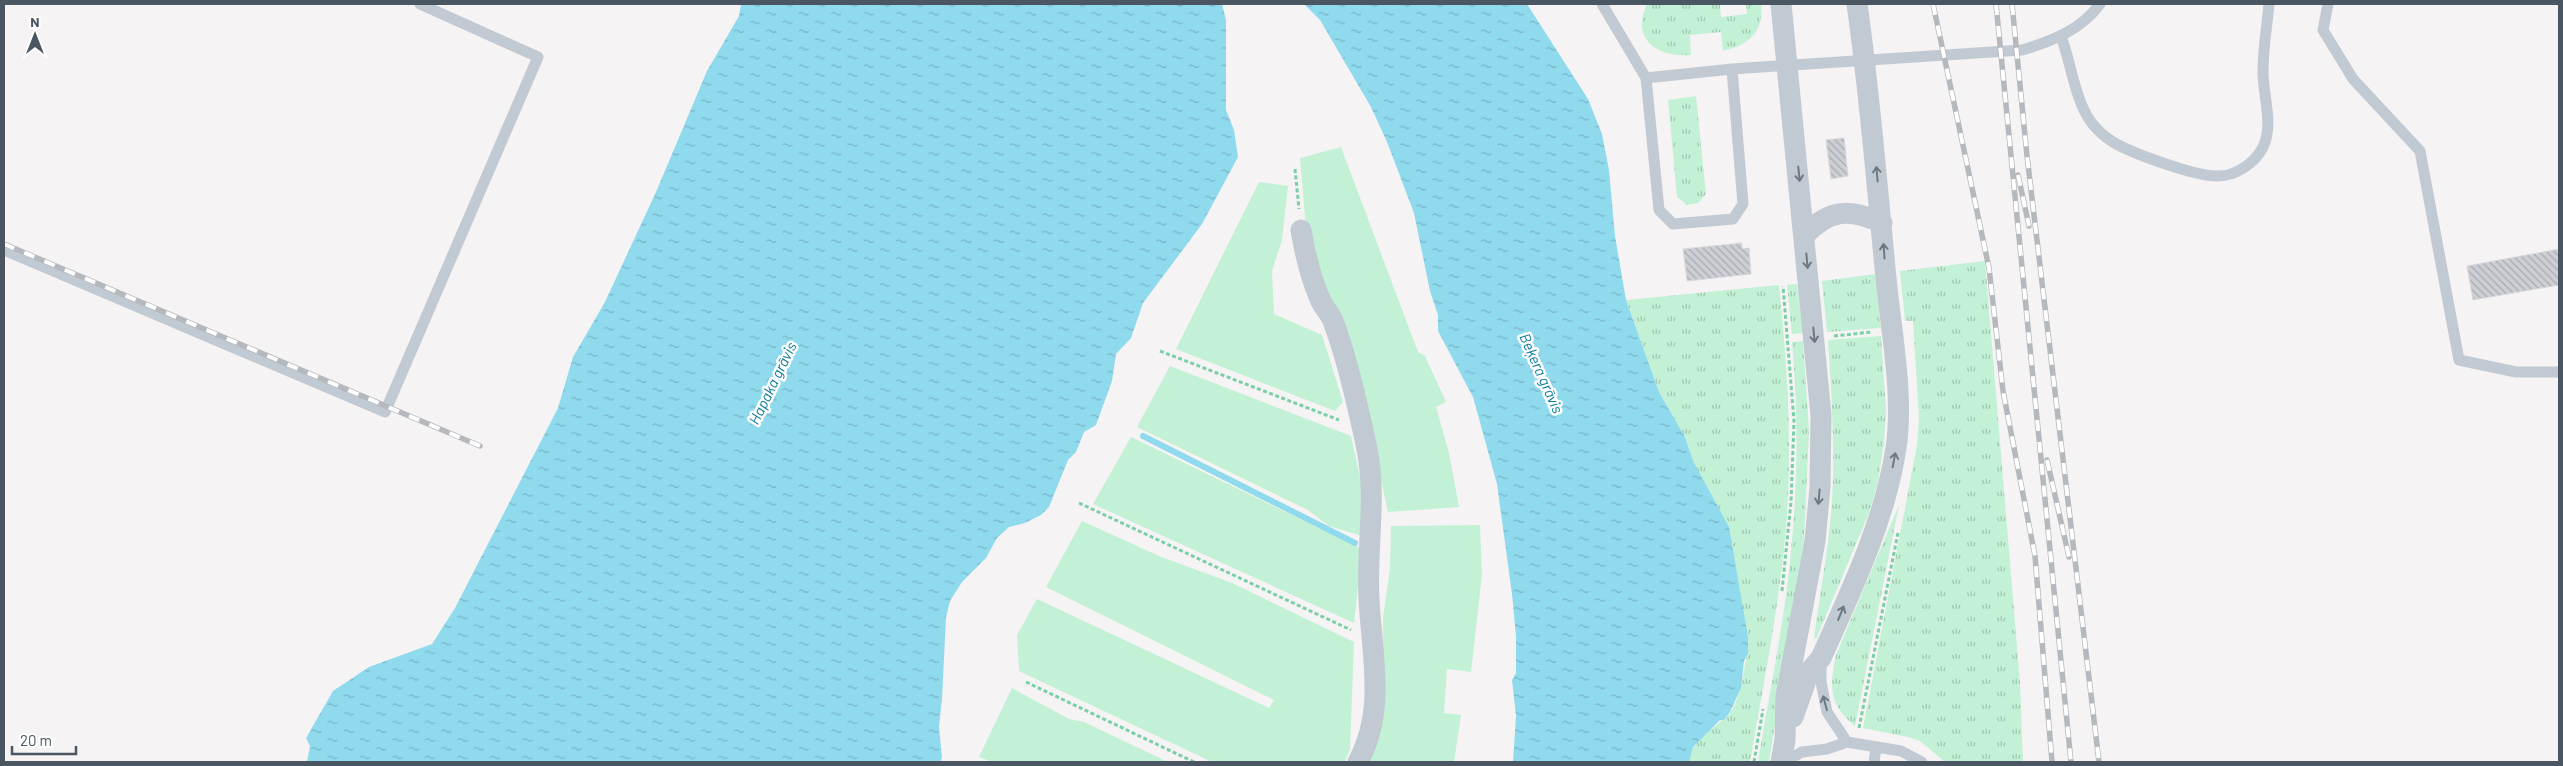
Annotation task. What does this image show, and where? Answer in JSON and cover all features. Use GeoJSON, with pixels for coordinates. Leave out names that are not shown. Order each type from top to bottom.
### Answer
{"type":"FeatureCollection","features":[{"type":"Feature","properties":{"kind":"street"},"geometry":{"type":"LineString","coordinates":[[1781,4],[1805,235],[1821,415],[1820,487],[1815,540],[1786,696],[1783,762]]}},
{"type":"Feature","properties":{"kind":"street"},"geometry":{"type":"LineString","coordinates":[[1785,740],[1808,672],[1821,658],[1888,491],[1896,446],[1897,394],[1892,331],[1872,119],[1857,4]]}},
{"type":"Feature","properties":{"kind":"street"},"geometry":{"type":"LineString","coordinates":[[1805,235],[1825,217],[1835,214],[1864,214],[1882,223]]}},
{"type":"Feature","properties":{"kind":"street"},"geometry":{"type":"LineString","coordinates":[[1301,230],[1307,268],[1320,301],[1332,320],[1367,450],[1372,495],[1369,598],[1376,682],[1374,717],[1366,748],[1358,762]]}},
{"type":"Feature","properties":{"kind":"lane"},"geometry":{"type":"LineString","coordinates":[[4,250],[386,412],[538,57],[420,4]]}},
{"type":"Feature","properties":{"kind":"lane"},"geometry":{"type":"LineString","coordinates":[[1602,4],[1646,78],[1659,210],[1673,224],[1733,219],[1742,204],[1732,69]]}},
{"type":"Feature","properties":{"kind":"lane"},"geometry":{"type":"LineString","coordinates":[[1646,78],[1732,69],[2017,51],[2043,44],[2061,36],[2085,20],[2100,4]]}},
{"type":"Feature","properties":{"kind":"lane"},"geometry":{"type":"LineString","coordinates":[[2061,36],[2071,64],[2082,106],[2104,136],[2125,148],[2195,173],[2225,176],[2238,172],[2251,162],[2261,151],[2266,139],[2268,123],[2263,69],[2269,4]]}},
{"type":"Feature","properties":{"kind":"lane"},"geometry":{"type":"LineString","coordinates":[[2328,4],[2323,30],[2353,79],[2420,151],[2458,360],[2516,372],[2559,372]]}},
{"type":"Feature","properties":{"kind":"lane"},"geometry":{"type":"LineString","coordinates":[[1821,658],[1823,698],[1827,712],[1852,744]]}},
{"type":"Feature","properties":{"kind":"lane"},"geometry":{"type":"LineString","coordinates":[[1783,762],[1802,752],[1852,744],[1901,751],[1922,762]]}},
{"type":"Feature","properties":{"kind":"lane"},"geometry":{"type":"LineString","coordinates":[[1874,762],[1876,748]]}},
{"type":"Feature","properties":{"kind":"path"},"geometry":{"type":"LineString","coordinates":[[1295,169],[1301,230]]}},
{"type":"Feature","properties":{"kind":"path"},"geometry":{"type":"LineString","coordinates":[[1781,598],[1791,502],[1794,421],[1783,286]]}},
{"type":"Feature","properties":{"kind":"path"},"geometry":{"type":"LineString","coordinates":[[1788,338],[1892,331]]}},
{"type":"Feature","properties":{"kind":"path"},"geometry":{"type":"LineString","coordinates":[[1160,351],[1361,429]]}},
{"type":"Feature","properties":{"kind":"path"},"geometry":{"type":"LineString","coordinates":[[1080,503],[1353,630],[1373,636]]}},
{"type":"Feature","properties":{"kind":"path"},"geometry":{"type":"LineString","coordinates":[[1852,744],[1898,532]]}},
{"type":"Feature","properties":{"kind":"path"},"geometry":{"type":"LineString","coordinates":[[1026,682],[1194,762]]}},
{"type":"Feature","properties":{"kind":"path"},"geometry":{"type":"LineString","coordinates":[[1754,762],[1764,699]]}},
{"type":"Feature","properties":{"kind":"green space"},"geometry":{"type":"Polygon","coordinates":[[[1647,4],[1720,4],[1721,17],[1747,14],[1746,4],[1761,4],[1761,14],[1760,22],[1753,36],[1740,45],[1723,51],[1721,32],[1690,35],[1691,55],[1679,55],[1658,50],[1645,37],[1642,28],[1647,4]]]}},
{"type":"Feature","properties":{"kind":"green space"},"geometry":{"type":"Polygon","coordinates":[[[1696,96],[1706,194],[1698,203],[1687,205],[1677,197],[1668,100],[1696,96]]]}},
{"type":"Feature","properties":{"kind":"green space"},"geometry":{"type":"Polygon","coordinates":[[[1341,147],[1418,352],[1425,356],[1446,402],[1436,407],[1449,453],[1459,507],[1388,512],[1369,425],[1307,240],[1300,158],[1341,147]]]}},
{"type":"Feature","properties":{"kind":"green space"},"geometry":{"type":"Polygon","coordinates":[[[1259,182],[1288,186],[1282,240],[1272,271],[1274,314],[1322,335],[1343,402],[1335,411],[1176,349],[1259,182]]]}},
{"type":"Feature","properties":{"kind":"green space"},"geometry":{"type":"Polygon","coordinates":[[[1985,261],[2020,683],[2023,762],[1945,762],[1920,741],[1863,728],[1917,445],[1919,418],[1913,321],[1905,321],[1900,271],[1985,261]]]}},
{"type":"Feature","properties":{"kind":"green space"},"geometry":{"type":"Polygon","coordinates":[[[1875,274],[1881,328],[1827,332],[1822,281],[1875,274]]]}},
{"type":"Feature","properties":{"kind":"green space"},"geometry":{"type":"Polygon","coordinates":[[[1797,284],[1803,333],[1792,334],[1787,285],[1797,284]]]}},
{"type":"Feature","properties":{"kind":"green space"},"geometry":{"type":"Polygon","coordinates":[[[1779,285],[1788,400],[1787,515],[1776,608],[1750,762],[1689,762],[1690,754],[1699,740],[1730,713],[1734,707],[1743,676],[1748,637],[1685,437],[1659,392],[1626,300],[1779,285]]]}},
{"type":"Feature","properties":{"kind":"green space"},"geometry":{"type":"Polygon","coordinates":[[[1881,336],[1886,411],[1878,482],[1869,513],[1816,639],[1814,638],[1828,538],[1833,478],[1833,426],[1828,340],[1881,336]]]}},
{"type":"Feature","properties":{"kind":"green space"},"geometry":{"type":"Polygon","coordinates":[[[1803,341],[1809,431],[1804,540],[1769,762],[1758,762],[1782,624],[1792,540],[1797,441],[1792,342],[1803,341]]]}},
{"type":"Feature","properties":{"kind":"green space"},"geometry":{"type":"Polygon","coordinates":[[[1170,366],[1351,436],[1363,491],[1362,536],[1329,526],[1308,510],[1137,427],[1170,366]]]}},
{"type":"Feature","properties":{"kind":"green space"},"geometry":{"type":"Polygon","coordinates":[[[1131,437],[1362,549],[1354,623],[1093,504],[1131,437]]]}},
{"type":"Feature","properties":{"kind":"green space"},"geometry":{"type":"Polygon","coordinates":[[[1899,505],[1855,726],[1840,710],[1833,695],[1832,677],[1836,655],[1899,505]]]}},
{"type":"Feature","properties":{"kind":"green space"},"geometry":{"type":"Polygon","coordinates":[[[1082,521],[1159,556],[1232,583],[1354,642],[1350,749],[1345,762],[1212,762],[1019,671],[1017,635],[1037,599],[1269,708],[1274,700],[1046,587],[1082,521]]]}},
{"type":"Feature","properties":{"kind":"green space"},"geometry":{"type":"Polygon","coordinates":[[[1480,525],[1482,575],[1471,672],[1447,669],[1444,713],[1461,715],[1454,762],[1367,762],[1383,661],[1383,617],[1390,569],[1391,526],[1480,525]]]}},
{"type":"Feature","properties":{"kind":"green space"},"geometry":{"type":"Polygon","coordinates":[[[1012,688],[1069,719],[1084,722],[1168,762],[992,762],[979,757],[1012,688]]]}},
{"type":"Feature","properties":{"kind":"water","name":"Hapaka grāvis"},"geometry":{"type":"Polygon","coordinates":[[[741,4],[1222,4],[1226,20],[1226,110],[1234,130],[1238,157],[1202,224],[1143,303],[1131,338],[1116,354],[1112,381],[1096,425],[1084,432],[1076,452],[1068,460],[1049,507],[1041,515],[1025,523],[1009,527],[997,538],[986,558],[962,582],[950,601],[946,617],[939,727],[942,758],[940,762],[307,762],[310,746],[306,738],[333,691],[369,667],[432,644],[455,608],[558,408],[573,357],[605,302],[656,192],[707,71],[739,16],[741,4]]]}},
{"type":"Feature","properties":{"kind":"water","name":"Beķera grāvis"},"geometry":{"type":"Polygon","coordinates":[[[1304,4],[1527,4],[1588,99],[1602,134],[1609,170],[1615,236],[1626,300],[1659,392],[1685,437],[1693,461],[1729,527],[1748,637],[1748,653],[1744,661],[1741,688],[1730,712],[1724,720],[1720,720],[1693,747],[1689,762],[1513,762],[1516,716],[1512,680],[1516,673],[1516,637],[1497,484],[1473,397],[1438,331],[1438,315],[1430,291],[1414,213],[1387,142],[1371,107],[1320,20],[1304,4]]]}},
{"type":"Feature","properties":{"kind":"building"},"geometry":{"type":"Polygon","coordinates":[[[1844,138],[1848,176],[1831,179],[1826,140],[1844,138]]]}},
{"type":"Feature","properties":{"kind":"building"},"geometry":{"type":"Polygon","coordinates":[[[1742,243],[1742,249],[1749,248],[1751,274],[1687,281],[1683,249],[1742,243]]]}},
{"type":"Feature","properties":{"kind":"building"},"geometry":{"type":"Polygon","coordinates":[[[2559,249],[2559,285],[2473,300],[2467,266],[2559,249]]]}},
{"type":"Feature","properties":{"kind":"waterway"},"geometry":{"type":"LineString","coordinates":[[1143,436],[1355,543]]}},
{"type":"Feature","properties":{"kind":"railway"},"geometry":{"type":"LineString","coordinates":[[1933,4],[1989,268],[2003,391],[2035,556],[2052,762]]}},
{"type":"Feature","properties":{"kind":"railway"},"geometry":{"type":"LineString","coordinates":[[1996,4],[2071,762]]}},
{"type":"Feature","properties":{"kind":"railway"},"geometry":{"type":"LineString","coordinates":[[2012,4],[2027,156],[2099,762]]}},
{"type":"Feature","properties":{"kind":"railway"},"geometry":{"type":"LineString","coordinates":[[2018,175],[2029,226]]}},
{"type":"Feature","properties":{"kind":"railway"},"geometry":{"type":"LineString","coordinates":[[4,244],[480,446]]}},
{"type":"Feature","properties":{"kind":"railway"},"geometry":{"type":"LineString","coordinates":[[2047,460],[2069,557]]}}]}
